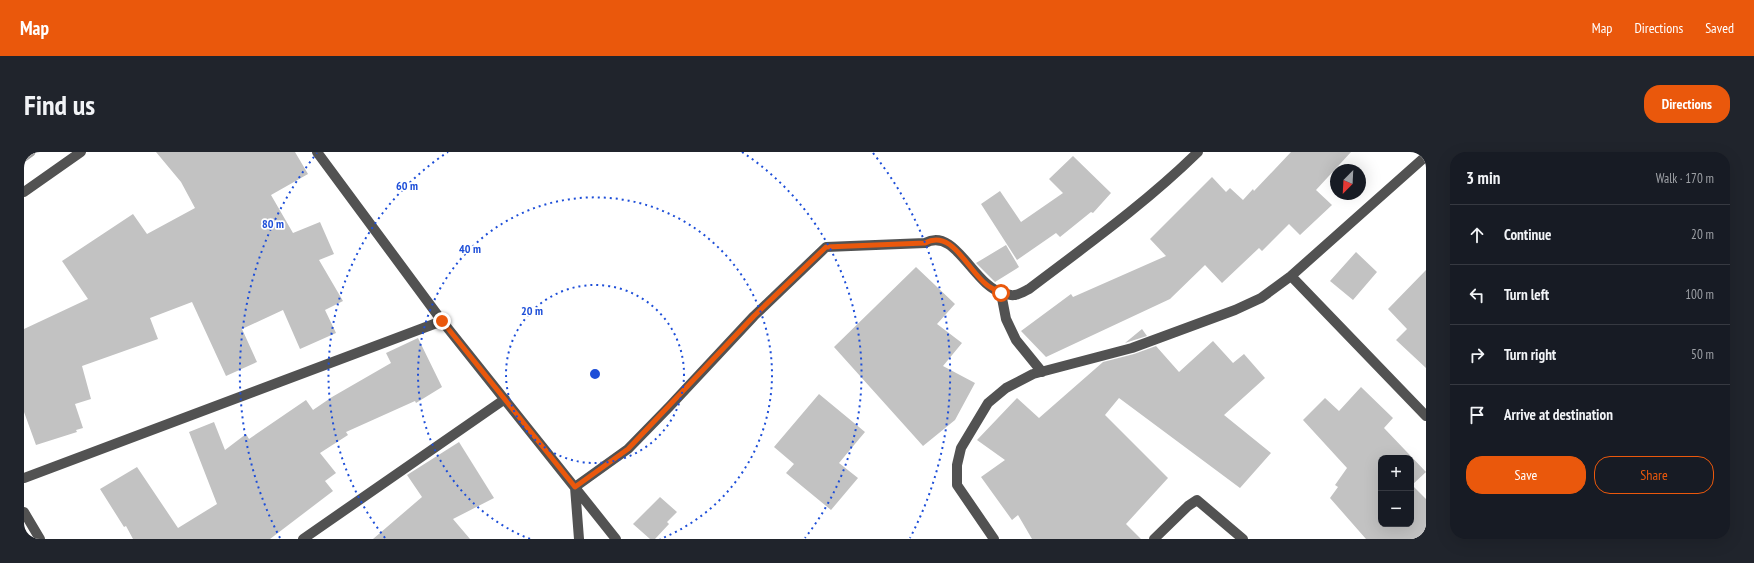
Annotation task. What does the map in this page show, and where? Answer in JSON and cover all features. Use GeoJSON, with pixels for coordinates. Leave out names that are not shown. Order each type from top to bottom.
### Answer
{"type":"FeatureCollection","features":[{"type":"Feature","properties":{"kind":"street"},"geometry":{"type":"LineString","coordinates":[[24,192],[81,152]]}},
{"type":"Feature","properties":{"kind":"street"},"geometry":{"type":"LineString","coordinates":[[317,152],[442,321],[616,539]]}},
{"type":"Feature","properties":{"kind":"street"},"geometry":{"type":"LineString","coordinates":[[575,487],[628,449],[754,316],[826,247],[925,243],[932,239],[942,240],[951,244],[986,285],[1001,293],[1014,296],[1029,289],[1130,212],[1176,174],[1198,152]]}},
{"type":"Feature","properties":{"kind":"street"},"geometry":{"type":"LineString","coordinates":[[994,539],[957,485],[957,466],[961,448],[988,402],[1006,388],[1033,374],[1132,348],[1235,310],[1261,298],[1291,276],[1426,156]]}},
{"type":"Feature","properties":{"kind":"street"},"geometry":{"type":"LineString","coordinates":[[1291,276],[1426,416]]}},
{"type":"Feature","properties":{"kind":"street"},"geometry":{"type":"LineString","coordinates":[[1001,293],[1006,319],[1016,340],[1042,372]]}},
{"type":"Feature","properties":{"kind":"street"},"geometry":{"type":"LineString","coordinates":[[24,478],[442,321]]}},
{"type":"Feature","properties":{"kind":"street"},"geometry":{"type":"LineString","coordinates":[[304,539],[505,399]]}},
{"type":"Feature","properties":{"kind":"street"},"geometry":{"type":"LineString","coordinates":[[575,487],[579,539]]}},
{"type":"Feature","properties":{"kind":"street"},"geometry":{"type":"LineString","coordinates":[[1154,539],[1196,500],[1243,539]]}},
{"type":"Feature","properties":{"kind":"street"},"geometry":{"type":"LineString","coordinates":[[24,512],[40,539]]}},
{"type":"Feature","properties":{"kind":"building"},"geometry":{"type":"Polygon","coordinates":[[[156,152],[295,152],[308,174],[271,195],[293,233],[320,222],[334,254],[319,260],[343,301],[325,310],[336,333],[300,349],[283,310],[242,329],[257,362],[226,376],[192,302],[150,318],[158,339],[82,366],[91,399],[75,404],[83,428],[76,430],[77,432],[36,445],[24,412],[24,329],[88,299],[62,261],[133,214],[147,234],[195,208],[181,182],[156,152]]]}},
{"type":"Feature","properties":{"kind":"building"},"geometry":{"type":"Polygon","coordinates":[[[1291,152],[1351,152],[1340,164],[1330,164],[1330,175],[1316,190],[1332,205],[1300,235],[1289,224],[1262,251],[1259,248],[1222,283],[1205,265],[1170,299],[1046,357],[1021,331],[1071,294],[1073,297],[1166,256],[1150,239],[1212,177],[1226,192],[1230,188],[1243,200],[1253,189],[1254,191],[1291,152]]]}},
{"type":"Feature","properties":{"kind":"building"},"geometry":{"type":"Polygon","coordinates":[[[1073,156],[1111,193],[1093,213],[1091,212],[1060,237],[1056,233],[1017,260],[981,204],[1000,191],[1021,222],[1063,193],[1049,179],[1073,156]]]}},
{"type":"Feature","properties":{"kind":"building"},"geometry":{"type":"Polygon","coordinates":[[[1006,245],[1019,267],[995,282],[976,263],[1006,245]]]}},
{"type":"Feature","properties":{"kind":"building"},"geometry":{"type":"Polygon","coordinates":[[[1356,252],[1377,272],[1353,300],[1330,281],[1356,252]]]}},
{"type":"Feature","properties":{"kind":"building"},"geometry":{"type":"Polygon","coordinates":[[[916,267],[955,304],[937,324],[962,343],[943,366],[975,383],[955,420],[923,446],[834,347],[916,267]]]}},
{"type":"Feature","properties":{"kind":"building"},"geometry":{"type":"Polygon","coordinates":[[[1426,270],[1426,368],[1396,340],[1407,329],[1388,309],[1426,270]]]}},
{"type":"Feature","properties":{"kind":"building"},"geometry":{"type":"Polygon","coordinates":[[[1142,329],[1147,336],[1125,343],[1142,329]]]}},
{"type":"Feature","properties":{"kind":"building"},"geometry":{"type":"Polygon","coordinates":[[[418,338],[442,387],[416,403],[415,401],[346,432],[348,435],[320,453],[336,473],[325,481],[333,491],[270,539],[133,539],[126,526],[124,527],[100,489],[137,467],[178,528],[217,504],[189,432],[214,422],[225,450],[246,434],[249,439],[306,400],[313,410],[332,397],[391,363],[386,353],[418,338]]]}},
{"type":"Feature","properties":{"kind":"building"},"geometry":{"type":"Polygon","coordinates":[[[1213,341],[1233,363],[1244,354],[1265,378],[1224,415],[1271,453],[1240,488],[1119,398],[1105,415],[1168,478],[1126,524],[1141,539],[1032,539],[1018,515],[1012,520],[981,477],[1005,460],[977,440],[1017,398],[1039,418],[1103,362],[1134,354],[1156,346],[1179,372],[1213,341]]]}},
{"type":"Feature","properties":{"kind":"building"},"geometry":{"type":"Polygon","coordinates":[[[1361,387],[1393,418],[1384,428],[1410,455],[1378,455],[1378,527],[1414,527],[1414,487],[1426,499],[1426,539],[1366,539],[1330,498],[1338,487],[1335,485],[1347,468],[1303,420],[1325,398],[1339,411],[1361,387]]]}},
{"type":"Feature","properties":{"kind":"building"},"geometry":{"type":"Polygon","coordinates":[[[819,394],[865,432],[839,463],[858,478],[831,510],[786,473],[794,464],[774,447],[819,394]]]}},
{"type":"Feature","properties":{"kind":"building"},"geometry":{"type":"Polygon","coordinates":[[[459,442],[494,498],[453,519],[470,539],[373,539],[422,497],[407,475],[459,442]]]}},
{"type":"Feature","properties":{"kind":"building"},"geometry":{"type":"Polygon","coordinates":[[[1414,459],[1426,472],[1414,483],[1414,459]]]}},
{"type":"Feature","properties":{"kind":"building"},"geometry":{"type":"Polygon","coordinates":[[[660,497],[677,512],[667,522],[669,524],[655,539],[650,539],[633,524],[660,497]]]}},
{"type":"Feature","properties":{"kind":"waterway"},"geometry":{"type":"LineString","coordinates":[[24,157],[31,152]]}},
{"type":"Feature","properties":{"kind":"route"},"geometry":{"type":"LineString","coordinates":[[442,321],[575,487],[628,449],[754,316],[826,247],[925,243],[932,239],[942,240],[951,244],[986,285],[1001,293]]}}]}
